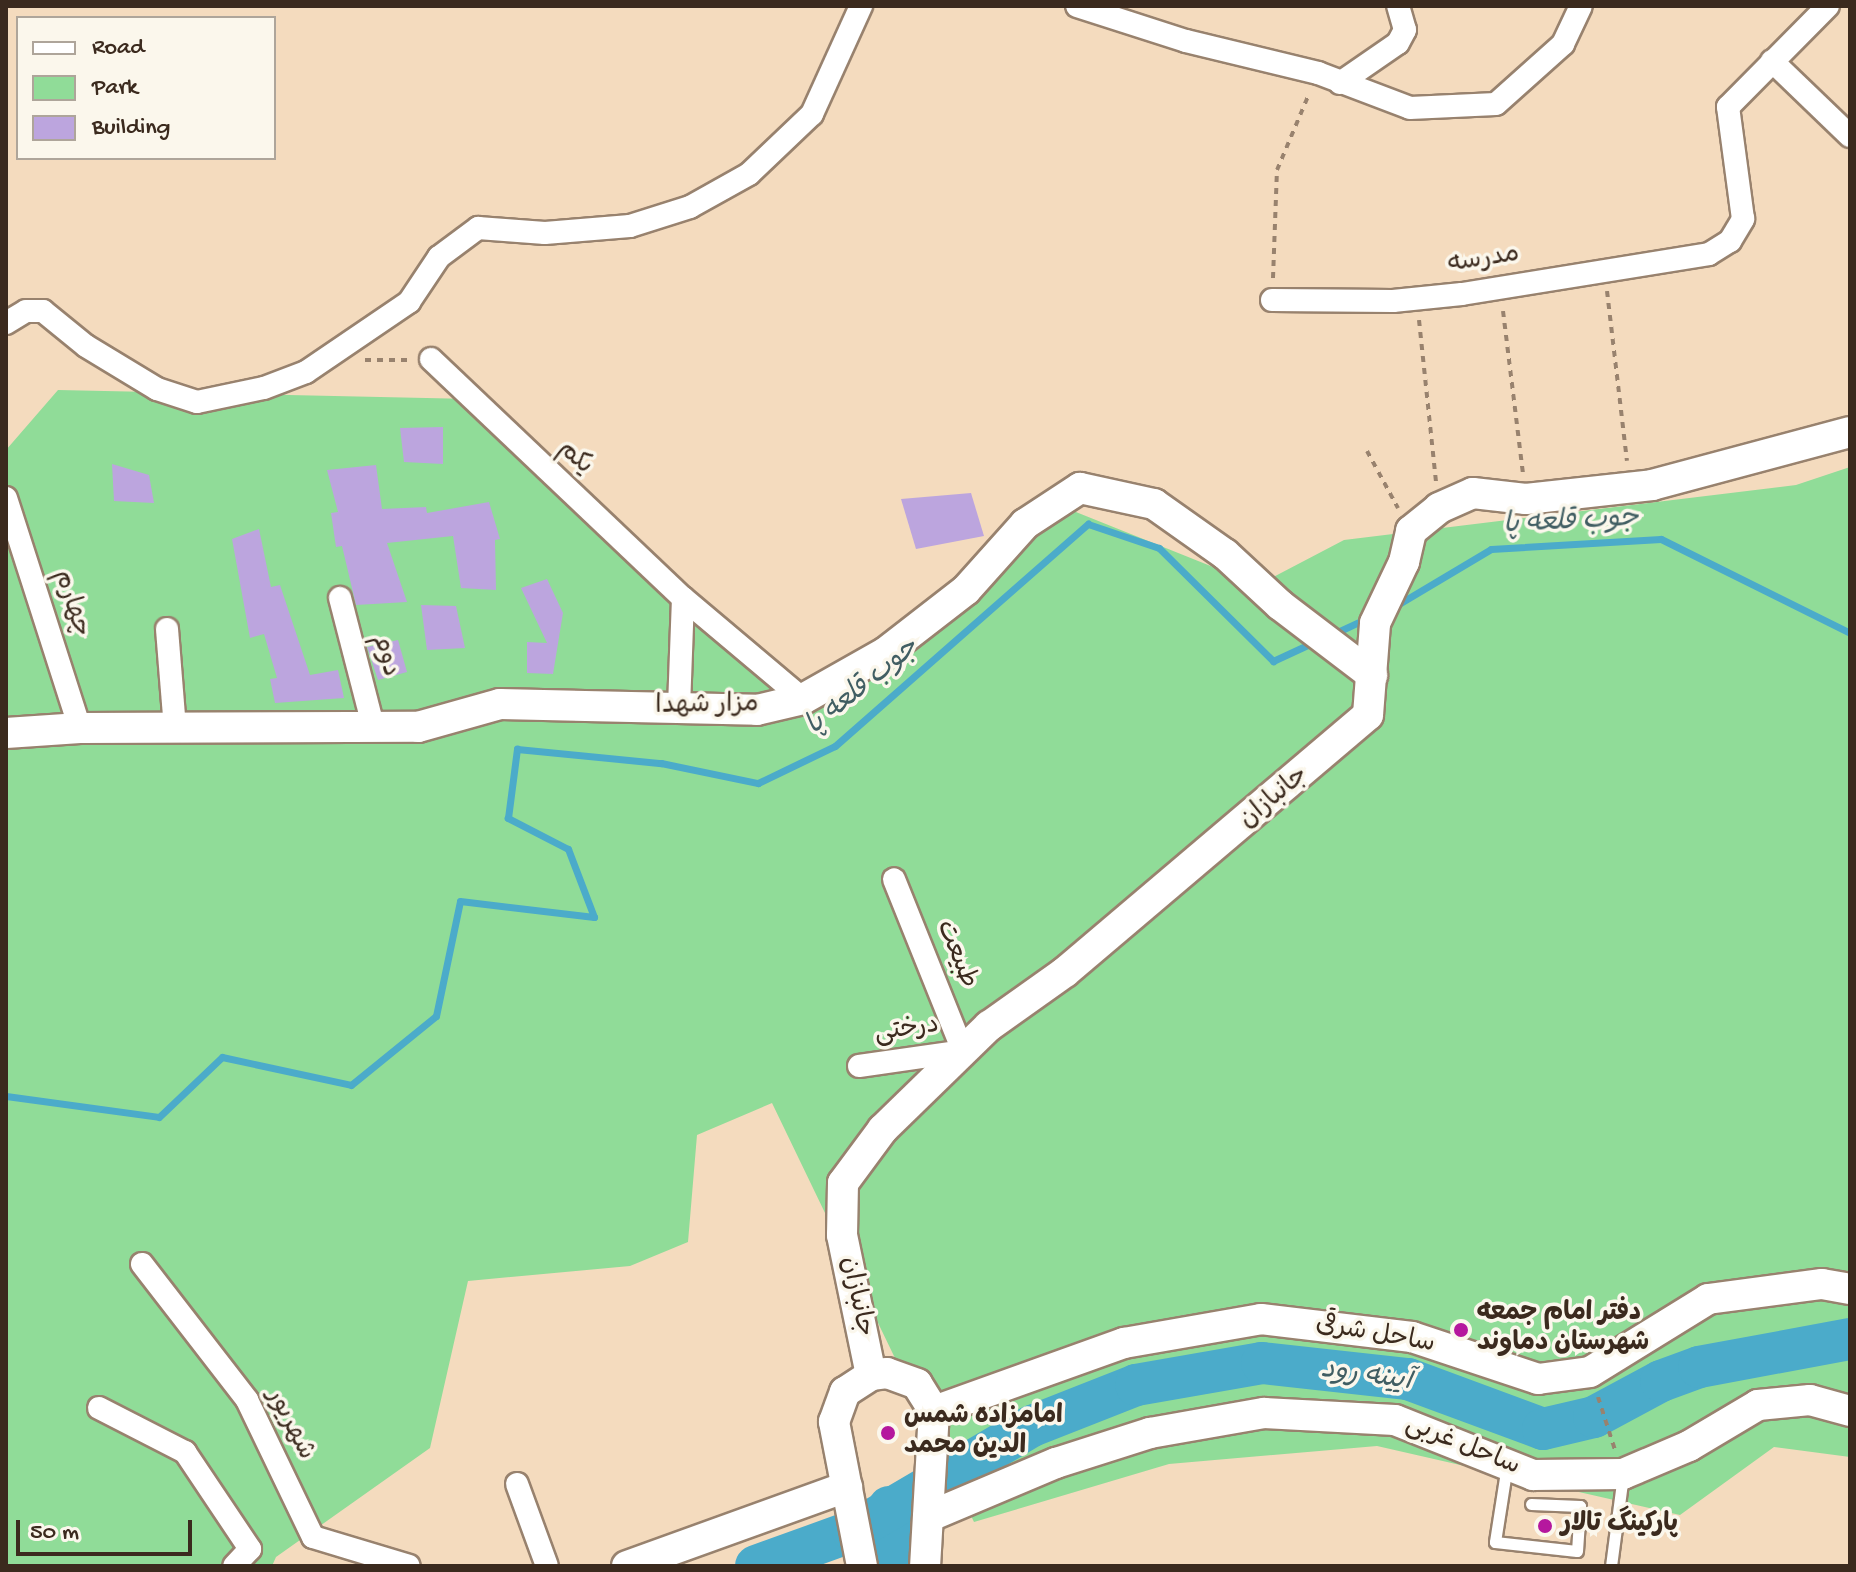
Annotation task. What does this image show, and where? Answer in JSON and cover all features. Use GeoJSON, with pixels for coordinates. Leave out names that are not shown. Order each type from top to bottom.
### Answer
{"type":"FeatureCollection","features":[{"type":"Feature","properties":{"kind":"street"},"geometry":{"type":"LineString","coordinates":[[6,323],[26,311],[43,311],[86,346],[157,389],[197,402],[264,388],[326,359],[409,302],[439,257],[478,228],[545,233],[630,226],[690,207],[749,174],[812,114],[861,6]]}},
{"type":"Feature","properties":{"kind":"street"},"geometry":{"type":"LineString","coordinates":[[1077,6],[1186,41],[1318,73],[1410,108],[1496,104],[1563,44],[1581,6]]}},
{"type":"Feature","properties":{"kind":"street"},"geometry":{"type":"LineString","coordinates":[[1340,83],[1398,43],[1405,30],[1398,6]]}},
{"type":"Feature","properties":{"kind":"street"},"geometry":{"type":"LineString","coordinates":[[1828,6],[1772,61],[1850,136]]}},
{"type":"Feature","properties":{"kind":"street","name":"مدرسه"},"geometry":{"type":"LineString","coordinates":[[1272,300],[1417,299],[1709,254],[1730,241],[1743,219],[1745,200],[1729,142],[1728,107],[1772,61]]}},
{"type":"Feature","properties":{"kind":"street","name":"یکم"},"geometry":{"type":"LineString","coordinates":[[431,359],[683,598],[803,699]]}},
{"type":"Feature","properties":{"kind":"street"},"geometry":{"type":"LineString","coordinates":[[1411,531],[1439,508],[1473,493],[1526,499],[1630,488],[1731,467],[1850,432]]}},
{"type":"Feature","properties":{"kind":"street","name":"مزار شهدا"},"geometry":{"type":"LineString","coordinates":[[6,733],[80,728],[418,727],[500,704],[757,710],[803,699],[849,675],[966,590],[1025,524],[1051,502],[1080,488],[1154,504],[1225,554],[1323,638],[1372,675]]}},
{"type":"Feature","properties":{"kind":"street","name":"چهارم"},"geometry":{"type":"LineString","coordinates":[[6,501],[80,728]]}},
{"type":"Feature","properties":{"kind":"street","name":"جانبازان"},"geometry":{"type":"LineString","coordinates":[[871,1375],[842,1235],[843,1183],[883,1129],[963,1051],[1350,734],[1368,715],[1379,612],[1404,562],[1411,531]]}},
{"type":"Feature","properties":{"kind":"street","name":"دوم"},"geometry":{"type":"LineString","coordinates":[[340,598],[374,729]]}},
{"type":"Feature","properties":{"kind":"street"},"geometry":{"type":"LineString","coordinates":[[679,708],[683,598]]}},
{"type":"Feature","properties":{"kind":"street"},"geometry":{"type":"LineString","coordinates":[[167,629],[175,729]]}},
{"type":"Feature","properties":{"kind":"street","name":"طبیعت"},"geometry":{"type":"LineString","coordinates":[[894,879],[963,1051]]}},
{"type":"Feature","properties":{"kind":"street","name":"درختی"},"geometry":{"type":"LineString","coordinates":[[859,1066],[963,1051]]}},
{"type":"Feature","properties":{"kind":"street","name":"شهریور"},"geometry":{"type":"LineString","coordinates":[[142,1264],[247,1400],[313,1537],[409,1566]]}},
{"type":"Feature","properties":{"kind":"street","name":"ساحل شرقی"},"geometry":{"type":"LineString","coordinates":[[934,1411],[1124,1343],[1261,1319],[1412,1337],[1538,1379],[1590,1372],[1708,1299],[1822,1284],[1850,1289]]}},
{"type":"Feature","properties":{"kind":"street"},"geometry":{"type":"LineString","coordinates":[[862,1560],[836,1438],[837,1406],[845,1392],[871,1375],[895,1375],[917,1384],[934,1411],[936,1426],[929,1444],[925,1566]]}},
{"type":"Feature","properties":{"kind":"street","name":"ساحل غربی"},"geometry":{"type":"LineString","coordinates":[[927,1510],[1150,1433],[1264,1413],[1395,1420],[1533,1475],[1620,1466],[1689,1446],[1758,1405],[1810,1400],[1850,1411]]}},
{"type":"Feature","properties":{"kind":"street"},"geometry":{"type":"LineString","coordinates":[[99,1408],[185,1452],[250,1549],[234,1566]]}},
{"type":"Feature","properties":{"kind":"street"},"geometry":{"type":"LineString","coordinates":[[517,1484],[547,1566]]}},
{"type":"Feature","properties":{"kind":"street"},"geometry":{"type":"LineString","coordinates":[[627,1566],[847,1493]]}},
{"type":"Feature","properties":{"kind":"lane"},"geometry":{"type":"LineString","coordinates":[[1507,1465],[1495,1542],[1577,1551],[1580,1506],[1531,1504]]}},
{"type":"Feature","properties":{"kind":"lane"},"geometry":{"type":"LineString","coordinates":[[1611,1566],[1620,1466]]}},
{"type":"Feature","properties":{"kind":"path"},"geometry":{"type":"LineString","coordinates":[[1272,300],[1277,170],[1318,73]]}},
{"type":"Feature","properties":{"kind":"path"},"geometry":{"type":"LineString","coordinates":[[1604,270],[1630,488]]}},
{"type":"Feature","properties":{"kind":"path"},"geometry":{"type":"LineString","coordinates":[[1501,288],[1526,499]]}},
{"type":"Feature","properties":{"kind":"path"},"geometry":{"type":"LineString","coordinates":[[1417,299],[1439,508]]}},
{"type":"Feature","properties":{"kind":"path"},"geometry":{"type":"LineString","coordinates":[[326,359],[431,359]]}},
{"type":"Feature","properties":{"kind":"path"},"geometry":{"type":"LineString","coordinates":[[1367,451],[1411,531]]}},
{"type":"Feature","properties":{"kind":"path"},"geometry":{"type":"LineString","coordinates":[[1595,1388],[1620,1466]]}},
{"type":"Feature","properties":{"kind":"green space"},"geometry":{"type":"Polygon","coordinates":[[[58,390],[472,399],[803,698],[1051,502],[1258,585],[1344,540],[1796,485],[1850,467],[1850,1457],[1774,1447],[1680,1515],[1377,1446],[1169,1464],[974,1522],[772,1103],[697,1135],[688,1242],[630,1266],[468,1281],[430,1448],[276,1557],[272,1566],[6,1566],[6,450],[58,390]]]}},
{"type":"Feature","properties":{"kind":"building"},"geometry":{"type":"Polygon","coordinates":[[[443,427],[443,464],[404,462],[400,428],[443,427]]]}},
{"type":"Feature","properties":{"kind":"building"},"geometry":{"type":"Polygon","coordinates":[[[112,464],[149,475],[154,503],[114,501],[112,464]]]}},
{"type":"Feature","properties":{"kind":"building"},"geometry":{"type":"Polygon","coordinates":[[[376,465],[382,509],[426,507],[427,513],[489,502],[500,539],[495,540],[496,590],[461,588],[453,536],[387,543],[407,602],[356,605],[342,546],[336,547],[331,513],[338,512],[327,470],[376,465]]]}},
{"type":"Feature","properties":{"kind":"building"},"geometry":{"type":"Polygon","coordinates":[[[971,493],[984,536],[916,549],[901,499],[971,493]]]}},
{"type":"Feature","properties":{"kind":"building"},"geometry":{"type":"Polygon","coordinates":[[[259,529],[271,587],[280,585],[310,675],[338,670],[344,698],[275,703],[270,679],[277,678],[264,634],[250,638],[232,539],[259,529]]]}},
{"type":"Feature","properties":{"kind":"building"},"geometry":{"type":"Polygon","coordinates":[[[547,579],[563,613],[553,674],[527,673],[527,642],[547,643],[521,588],[547,579]]]}},
{"type":"Feature","properties":{"kind":"building"},"geometry":{"type":"Polygon","coordinates":[[[421,605],[456,606],[465,648],[427,650],[421,605]]]}},
{"type":"Feature","properties":{"kind":"building"},"geometry":{"type":"Polygon","coordinates":[[[398,640],[407,672],[378,680],[367,647],[398,640]]]}},
{"type":"Feature","properties":{"kind":"waterway","name":"جوب قلعه پا"},"geometry":{"type":"LineString","coordinates":[[6,1096],[159,1117],[222,1057],[351,1085],[436,1016],[460,901],[594,917],[568,849],[508,818],[517,749],[661,763],[758,783],[835,746],[1088,524],[1159,548],[1273,661],[1316,641]]}},
{"type":"Feature","properties":{"kind":"waterway","name":"جوب قلعه پا"},"geometry":{"type":"LineString","coordinates":[[1397,605],[1491,549],[1661,539],[1850,633]]}},
{"type":"Feature","properties":{"kind":"waterway","name":"جوب قلعه پا"},"geometry":{"type":"LineString","coordinates":[[1331,635],[1367,618]]}},
{"type":"Feature","properties":{"kind":"waterway","name":"آیینه رود"},"geometry":{"type":"LineString","coordinates":[[756,1566],[853,1531],[1032,1426],[1136,1385],[1262,1363],[1408,1379],[1543,1429],[1594,1417],[1661,1381],[1699,1367],[1850,1339]]}},
{"type":"Feature","properties":{"kind":"waterway"},"geometry":{"type":"LineString","coordinates":[[889,1507],[890,1566]]}},
{"type":"Feature","properties":{"kind":"place","name":"دفتر امام جمعه شهرستان دماوند"},"geometry":{"type":"Point","coordinates":[1461,1330]}},
{"type":"Feature","properties":{"kind":"place","name":"امامزاده شمس الدین محمد"},"geometry":{"type":"Point","coordinates":[888,1433]}},
{"type":"Feature","properties":{"kind":"place","name":"پارکینگ تالار"},"geometry":{"type":"Point","coordinates":[1545,1526]}}]}
